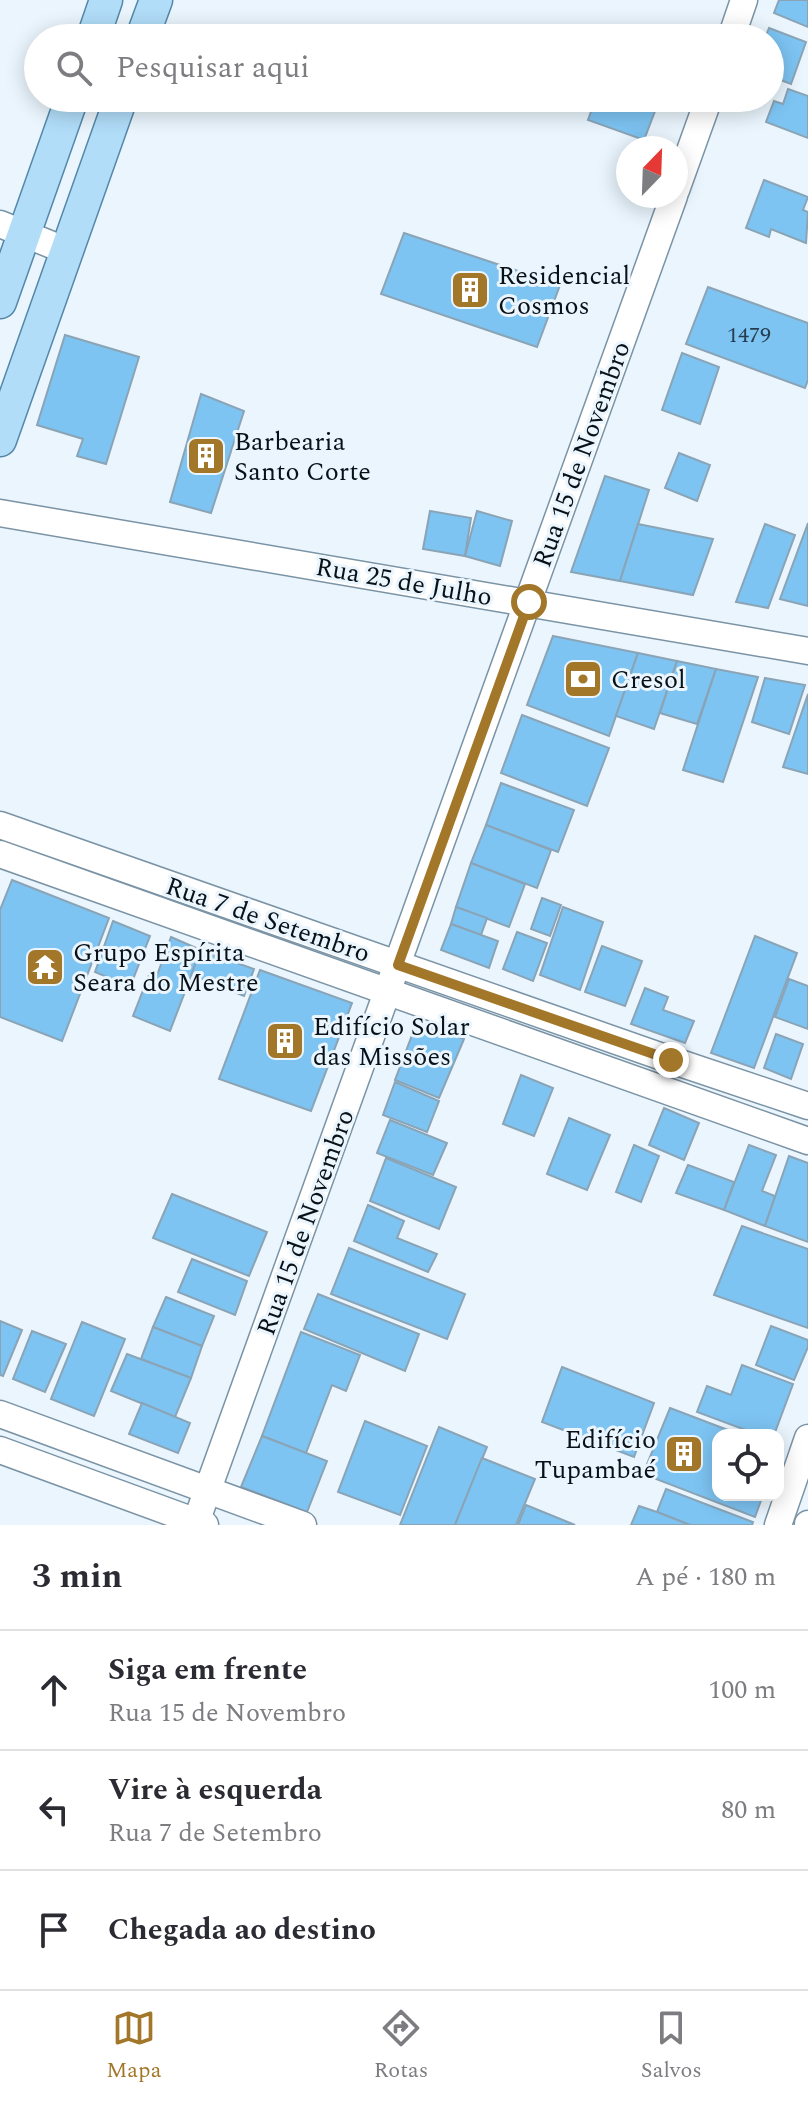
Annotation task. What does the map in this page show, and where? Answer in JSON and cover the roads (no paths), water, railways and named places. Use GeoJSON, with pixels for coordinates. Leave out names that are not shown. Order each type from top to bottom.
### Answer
{"type":"FeatureCollection","features":[{"type":"Feature","properties":{"kind":"main road"},"geometry":{"type":"LineString","coordinates":[[98,24],[106,0]]}},
{"type":"Feature","properties":{"kind":"main road"},"geometry":{"type":"LineString","coordinates":[[147,24],[156,0]]}},
{"type":"Feature","properties":{"kind":"main road"},"geometry":{"type":"LineString","coordinates":[[0,302],[12,229],[66,112]]}},
{"type":"Feature","properties":{"kind":"main road"},"geometry":{"type":"LineString","coordinates":[[0,440],[116,112]]}},
{"type":"Feature","properties":{"kind":"street"},"geometry":{"type":"LineString","coordinates":[[736,24],[744,0]]}},
{"type":"Feature","properties":{"kind":"street","name":"Rua 15 de Novembro"},"geometry":{"type":"LineString","coordinates":[[688,157],[704,112]]}},
{"type":"Feature","properties":{"kind":"street","name":"Rua 15 de Novembro"},"geometry":{"type":"LineString","coordinates":[[199,1524],[207,1490],[670,208]]}},
{"type":"Feature","properties":{"kind":"street"},"geometry":{"type":"LineString","coordinates":[[12,229],[67,251]]}},
{"type":"Feature","properties":{"kind":"street","name":"Rua 25 de Julho"},"geometry":{"type":"LineString","coordinates":[[0,513],[808,651]]}},
{"type":"Feature","properties":{"kind":"street","name":"Rua 7 de Setembro"},"geometry":{"type":"LineString","coordinates":[[0,825],[808,1106]]}},
{"type":"Feature","properties":{"kind":"street","name":"Rua 7 de Setembro"},"geometry":{"type":"LineString","coordinates":[[0,854],[808,1141]]}},
{"type":"Feature","properties":{"kind":"street"},"geometry":{"type":"LineString","coordinates":[[72,880],[84,854]]}},
{"type":"Feature","properties":{"kind":"street"},"geometry":{"type":"LineString","coordinates":[[662,1090],[671,1060]]}},
{"type":"Feature","properties":{"kind":"street"},"geometry":{"type":"LineString","coordinates":[[0,1414],[303,1525]]}},
{"type":"Feature","properties":{"kind":"street"},"geometry":{"type":"LineString","coordinates":[[778,1525],[808,1438]]}},
{"type":"Feature","properties":{"kind":"street"},"geometry":{"type":"LineString","coordinates":[[0,1450],[199,1524]]}},
{"type":"Feature","properties":{"kind":"place","name":"Residencial Cosmos"},"geometry":{"type":"Point","coordinates":[470,290]}},
{"type":"Feature","properties":{"kind":"place","name":"Barbearia Santo Corte"},"geometry":{"type":"Point","coordinates":[206,456]}},
{"type":"Feature","properties":{"kind":"place","name":"Cresol"},"geometry":{"type":"Point","coordinates":[583,679]}},
{"type":"Feature","properties":{"kind":"place","name":"Grupo Espírita Seara do Mestre"},"geometry":{"type":"Point","coordinates":[45,967]}},
{"type":"Feature","properties":{"kind":"place","name":"Edifício Solar das Missões"},"geometry":{"type":"Point","coordinates":[285,1041]}},
{"type":"Feature","properties":{"kind":"place","name":"Edifício Tupambaé"},"geometry":{"type":"Point","coordinates":[684,1454]}}]}
